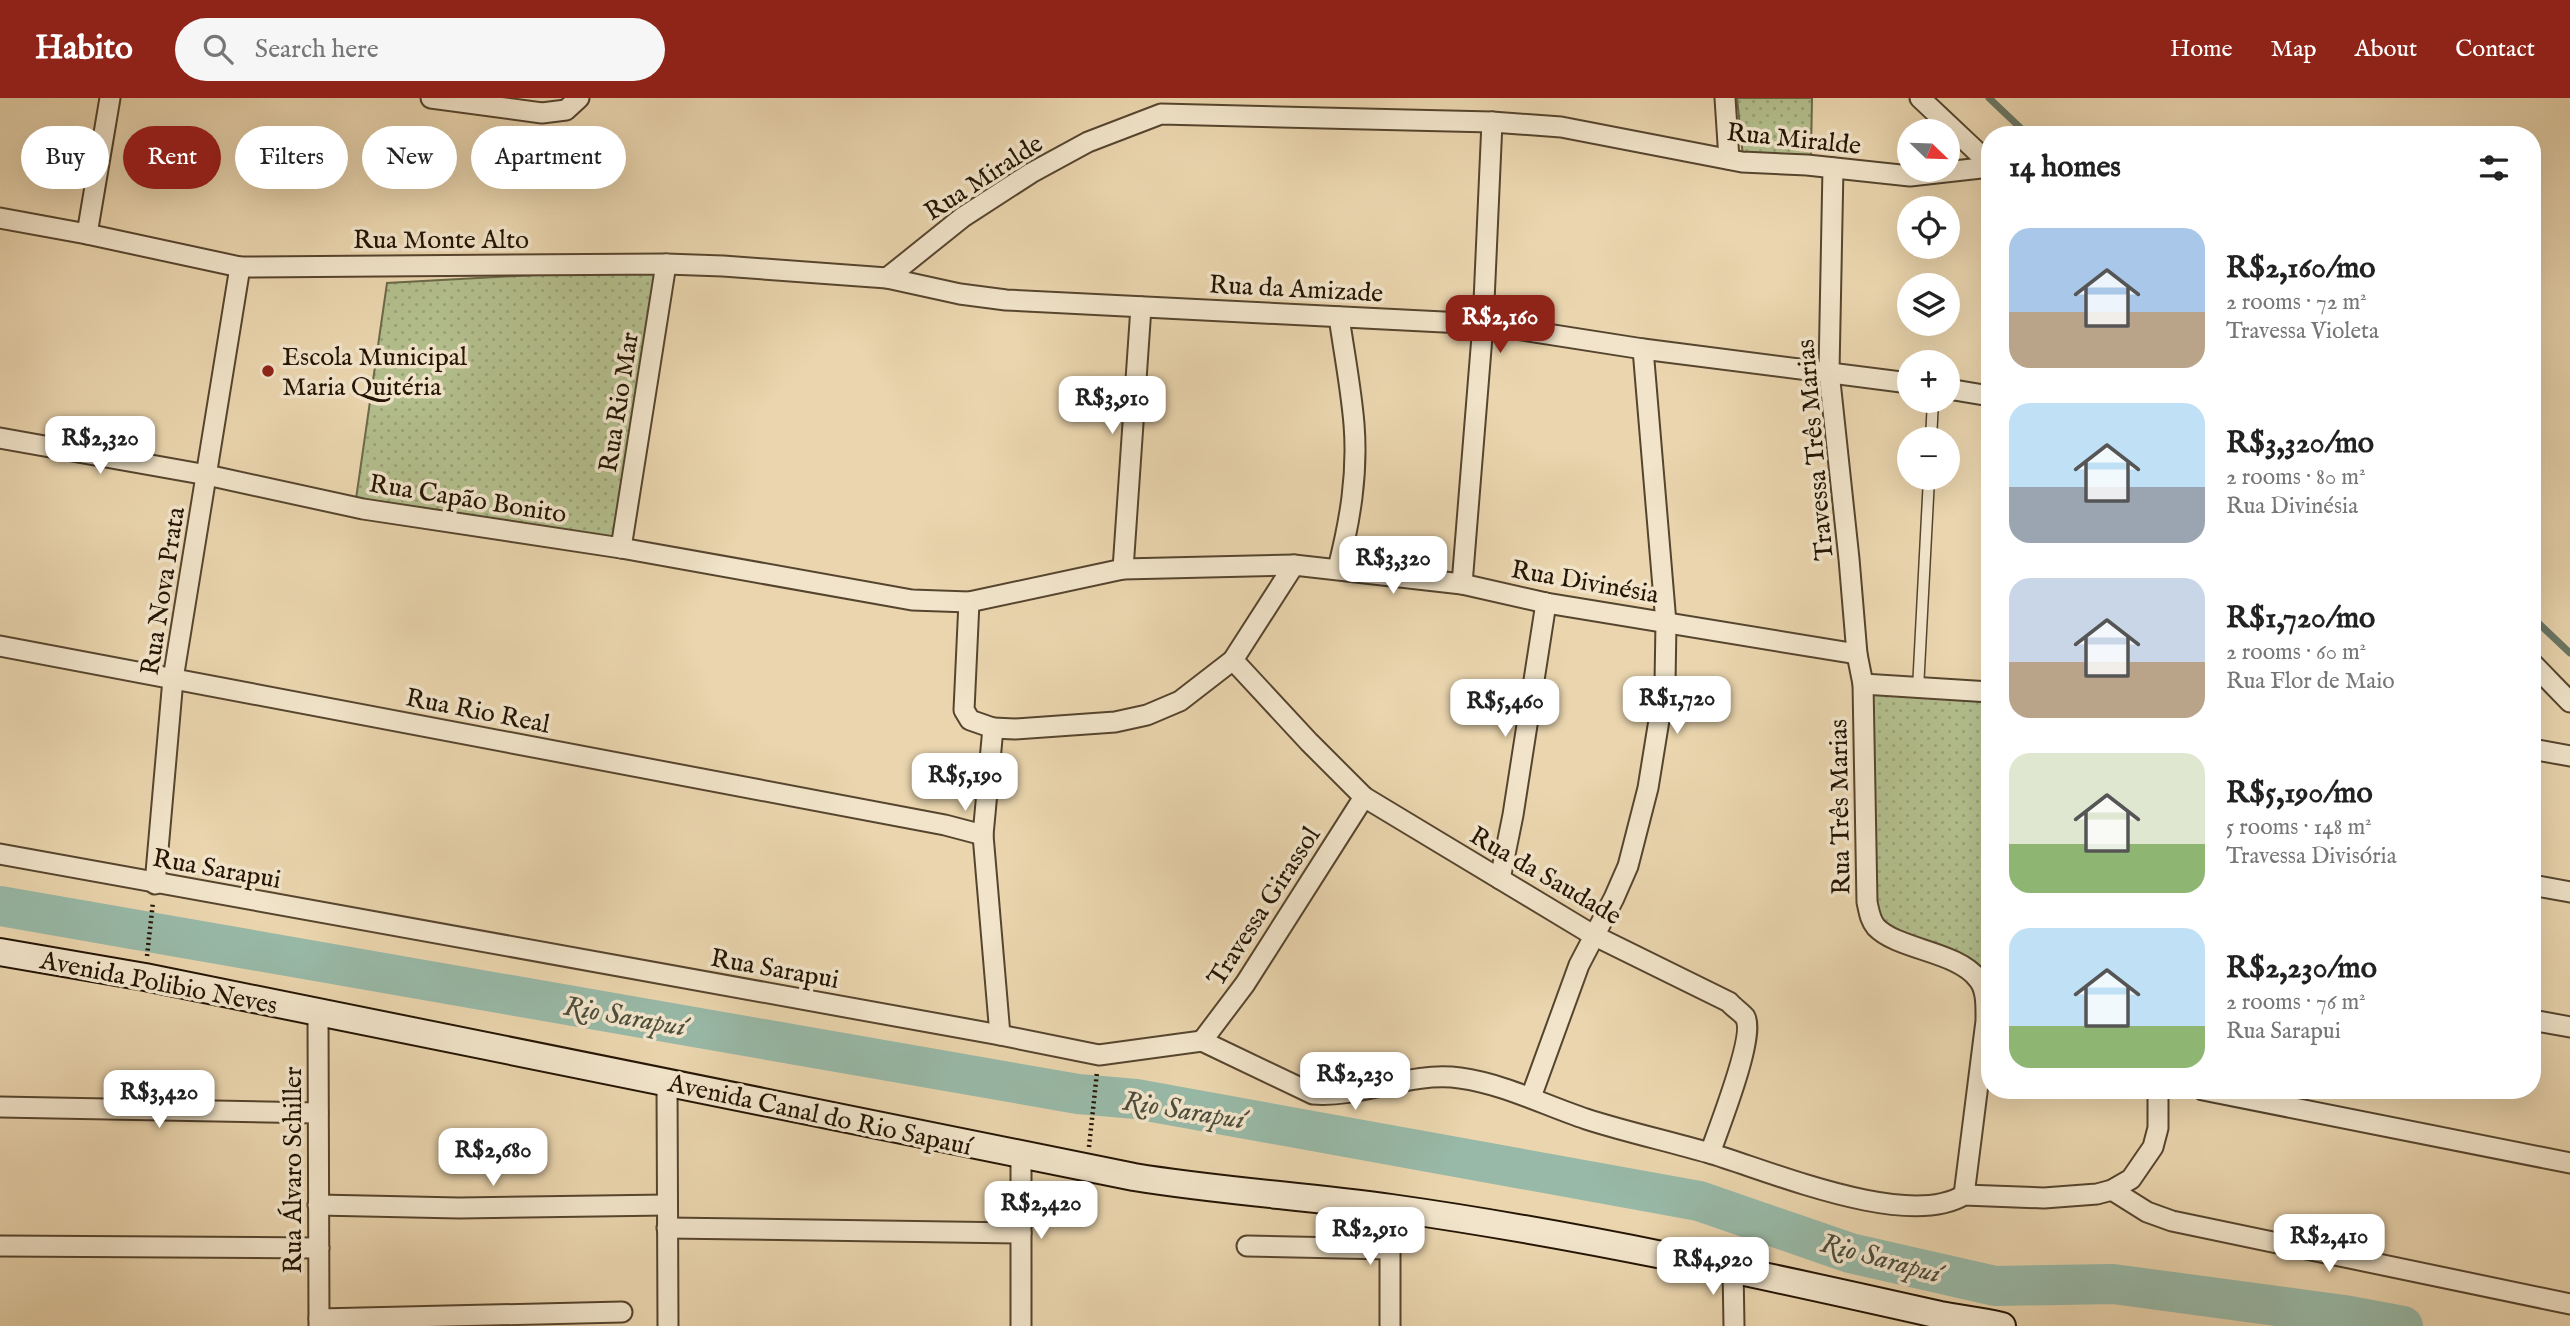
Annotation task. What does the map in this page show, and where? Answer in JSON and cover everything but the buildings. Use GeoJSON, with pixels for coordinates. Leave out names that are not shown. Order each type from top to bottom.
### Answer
{"type":"FeatureCollection","features":[{"type":"Feature","properties":{"kind":"street"},"geometry":{"type":"LineString","coordinates":[[87,234],[110,98]]}},
{"type":"Feature","properties":{"kind":"street"},"geometry":{"type":"LineString","coordinates":[[431,98],[542,113],[566,110],[579,98]]}},
{"type":"Feature","properties":{"kind":"street"},"geometry":{"type":"LineString","coordinates":[[1725,98],[1729,159]]}},
{"type":"Feature","properties":{"kind":"street"},"geometry":{"type":"LineString","coordinates":[[1920,98],[1981,157]]}},
{"type":"Feature","properties":{"kind":"street","name":"Rua Miralde"},"geometry":{"type":"LineString","coordinates":[[887,278],[963,217],[1031,173],[1164,106],[1561,127],[1729,159],[1910,176],[1981,167]]}},
{"type":"Feature","properties":{"kind":"street"},"geometry":{"type":"LineString","coordinates":[[1462,584],[1483,324],[1492,122]]}},
{"type":"Feature","properties":{"kind":"street","name":"Travessa Três Marias"},"geometry":{"type":"LineString","coordinates":[[1833,168],[1829,372],[1857,654],[1863,684]]}},
{"type":"Feature","properties":{"kind":"street","name":"Rua Monte Alto"},"geometry":{"type":"LineString","coordinates":[[0,218],[240,267],[666,264],[771,268],[887,278]]}},
{"type":"Feature","properties":{"kind":"street","name":"Rua Rio Mar"},"geometry":{"type":"LineString","coordinates":[[621,548],[666,264]]}},
{"type":"Feature","properties":{"kind":"street","name":"Rua Nova Prata"},"geometry":{"type":"LineString","coordinates":[[155,884],[173,679],[240,267]]}},
{"type":"Feature","properties":{"kind":"street","name":"Rua da Amizade"},"geometry":{"type":"LineString","coordinates":[[887,278],[960,294],[1006,300],[1483,324],[1643,349],[1897,381]]}},
{"type":"Feature","properties":{"kind":"street"},"geometry":{"type":"LineString","coordinates":[[1123,569],[1141,306]]}},
{"type":"Feature","properties":{"kind":"street"},"geometry":{"type":"LineString","coordinates":[[1338,568],[1350,523],[1354,482],[1354,424],[1339,317]]}},
{"type":"Feature","properties":{"kind":"street"},"geometry":{"type":"LineString","coordinates":[[1531,1097],[1563,1007],[1593,935],[1628,866],[1648,788],[1665,683],[1667,623],[1643,349]]}},
{"type":"Feature","properties":{"kind":"street"},"geometry":{"type":"LineString","coordinates":[[1960,391],[1981,394]]}},
{"type":"Feature","properties":{"kind":"street","name":"Rua Capão Bonito"},"geometry":{"type":"LineString","coordinates":[[0,438],[207,475],[363,509],[621,548],[929,602]]}},
{"type":"Feature","properties":{"kind":"street"},"geometry":{"type":"LineString","coordinates":[[969,602],[964,710],[970,720],[993,728],[1015,729],[1115,722],[1147,715],[1180,701],[1233,660],[1294,565]]}},
{"type":"Feature","properties":{"kind":"street","name":"Rua Divinésia"},"geometry":{"type":"LineString","coordinates":[[929,602],[969,602],[1123,569],[1294,565],[1462,584],[1546,603],[1857,654]]}},
{"type":"Feature","properties":{"kind":"street"},"geometry":{"type":"LineString","coordinates":[[1500,878],[1513,815],[1546,603]]}},
{"type":"Feature","properties":{"kind":"street","name":"Rua Rio Real"},"geometry":{"type":"LineString","coordinates":[[0,646],[945,825],[983,835]]}},
{"type":"Feature","properties":{"kind":"street","name":"Rua da Saudade"},"geometry":{"type":"LineString","coordinates":[[1233,660],[1364,797],[1593,935],[1729,1002],[1745,1018],[1748,1031],[1741,1063],[1710,1153]]}},
{"type":"Feature","properties":{"kind":"street"},"geometry":{"type":"LineString","coordinates":[[2541,672],[2570,702]]}},
{"type":"Feature","properties":{"kind":"street"},"geometry":{"type":"LineString","coordinates":[[1863,684],[1981,692]]}},
{"type":"Feature","properties":{"kind":"street","name":"Rua Três Marias"},"geometry":{"type":"LineString","coordinates":[[1863,684],[1867,902],[1870,919],[1877,928],[1890,936],[1966,967],[1981,985]]}},
{"type":"Feature","properties":{"kind":"street"},"geometry":{"type":"LineString","coordinates":[[993,728],[983,835],[1000,1035]]}},
{"type":"Feature","properties":{"kind":"street"},"geometry":{"type":"LineString","coordinates":[[2541,750],[2570,755]]}},
{"type":"Feature","properties":{"kind":"street","name":"Travessa Girassol"},"geometry":{"type":"LineString","coordinates":[[1202,1041],[1245,984],[1364,797]]}},
{"type":"Feature","properties":{"kind":"street","name":"Rua Sarapui"},"geometry":{"type":"LineString","coordinates":[[0,854],[1099,1055],[1202,1041]]}},
{"type":"Feature","properties":{"kind":"street"},"geometry":{"type":"LineString","coordinates":[[2541,887],[2570,892]]}},
{"type":"Feature","properties":{"kind":"street","name":"Avenida Polibio Neves"},"geometry":{"type":"LineString","coordinates":[[0,952],[318,1013]]}},
{"type":"Feature","properties":{"kind":"street","name":"Avenida Canal do Rio Sapauí"},"geometry":{"type":"LineString","coordinates":[[318,1013],[1021,1156],[1192,1187],[1390,1208],[1561,1236],[1733,1268],[1945,1321],[2002,1326]]}},
{"type":"Feature","properties":{"kind":"street","name":"Rua Álvaro Schiller"},"geometry":{"type":"LineString","coordinates":[[318,1013],[319,1322]]}},
{"type":"Feature","properties":{"kind":"street"},"geometry":{"type":"LineString","coordinates":[[2541,1022],[2570,1027]]}},
{"type":"Feature","properties":{"kind":"street"},"geometry":{"type":"LineString","coordinates":[[1202,1041],[1313,1094],[1332,1095],[1399,1080],[1459,1078],[1531,1097],[1588,1120],[1710,1153],[1802,1185],[1860,1199],[1939,1205],[1954,1202],[1965,1195],[2044,1198],[2098,1194],[2112,1190],[2130,1179],[2153,1147],[2158,1128],[2158,1099]]}},
{"type":"Feature","properties":{"kind":"street","name":"Rua Três Marias"},"geometry":{"type":"LineString","coordinates":[[1965,1195],[1981,1062]]}},
{"type":"Feature","properties":{"kind":"street"},"geometry":{"type":"LineString","coordinates":[[667,1082],[668,1326]]}},
{"type":"Feature","properties":{"kind":"street"},"geometry":{"type":"LineString","coordinates":[[2248,1099],[2570,1163]]}},
{"type":"Feature","properties":{"kind":"street"},"geometry":{"type":"LineString","coordinates":[[0,1107],[318,1113]]}},
{"type":"Feature","properties":{"kind":"street"},"geometry":{"type":"LineString","coordinates":[[1021,1156],[1021,1326]]}},
{"type":"Feature","properties":{"kind":"street"},"geometry":{"type":"LineString","coordinates":[[2112,1190],[2147,1212],[2172,1221],[2570,1304]]}},
{"type":"Feature","properties":{"kind":"street"},"geometry":{"type":"LineString","coordinates":[[318,1205],[459,1208],[667,1205]]}},
{"type":"Feature","properties":{"kind":"street"},"geometry":{"type":"LineString","coordinates":[[1390,1208],[1390,1326]]}},
{"type":"Feature","properties":{"kind":"street"},"geometry":{"type":"LineString","coordinates":[[667,1228],[1021,1233]]}},
{"type":"Feature","properties":{"kind":"street"},"geometry":{"type":"LineString","coordinates":[[0,1245],[319,1248]]}},
{"type":"Feature","properties":{"kind":"street"},"geometry":{"type":"LineString","coordinates":[[1247,1246],[1390,1249]]}},
{"type":"Feature","properties":{"kind":"street"},"geometry":{"type":"LineString","coordinates":[[1733,1268],[1734,1326]]}},
{"type":"Feature","properties":{"kind":"street"},"geometry":{"type":"LineString","coordinates":[[319,1322],[622,1312]]}},
{"type":"Feature","properties":{"kind":"lane"},"geometry":{"type":"LineString","coordinates":[[1919,689],[1928,490]]}},
{"type":"Feature","properties":{"kind":"path"},"geometry":{"type":"LineString","coordinates":[[145,978],[155,884]]}},
{"type":"Feature","properties":{"kind":"path"},"geometry":{"type":"LineString","coordinates":[[1086,1168],[1099,1055]]}},
{"type":"Feature","properties":{"kind":"green space"},"geometry":{"type":"Polygon","coordinates":[[[1737,98],[1812,98],[1811,156],[1743,157],[1737,98]]]}},
{"type":"Feature","properties":{"kind":"green space"},"geometry":{"type":"Polygon","coordinates":[[[661,268],[613,542],[356,499],[387,283],[661,268]]]}},
{"type":"Feature","properties":{"kind":"green space"},"geometry":{"type":"Polygon","coordinates":[[[1866,691],[1981,698],[1981,981],[1889,930],[1869,901],[1866,691]]]}},
{"type":"Feature","properties":{"kind":"waterway"},"geometry":{"type":"LineString","coordinates":[[1989,98],[2019,126]]}},
{"type":"Feature","properties":{"kind":"waterway"},"geometry":{"type":"LineString","coordinates":[[2541,626],[2570,653]]}},
{"type":"Feature","properties":{"kind":"waterway","name":"Rio Sarapuí"},"geometry":{"type":"LineString","coordinates":[[0,906],[1078,1094],[1136,1099],[1699,1201],[1850,1253],[1995,1286],[2113,1284],[2344,1315],[2403,1326]]}},
{"type":"Feature","properties":{"kind":"place","name":"Escola Municipal Maria Quitéria"},"geometry":{"type":"Point","coordinates":[268,371]}}]}
